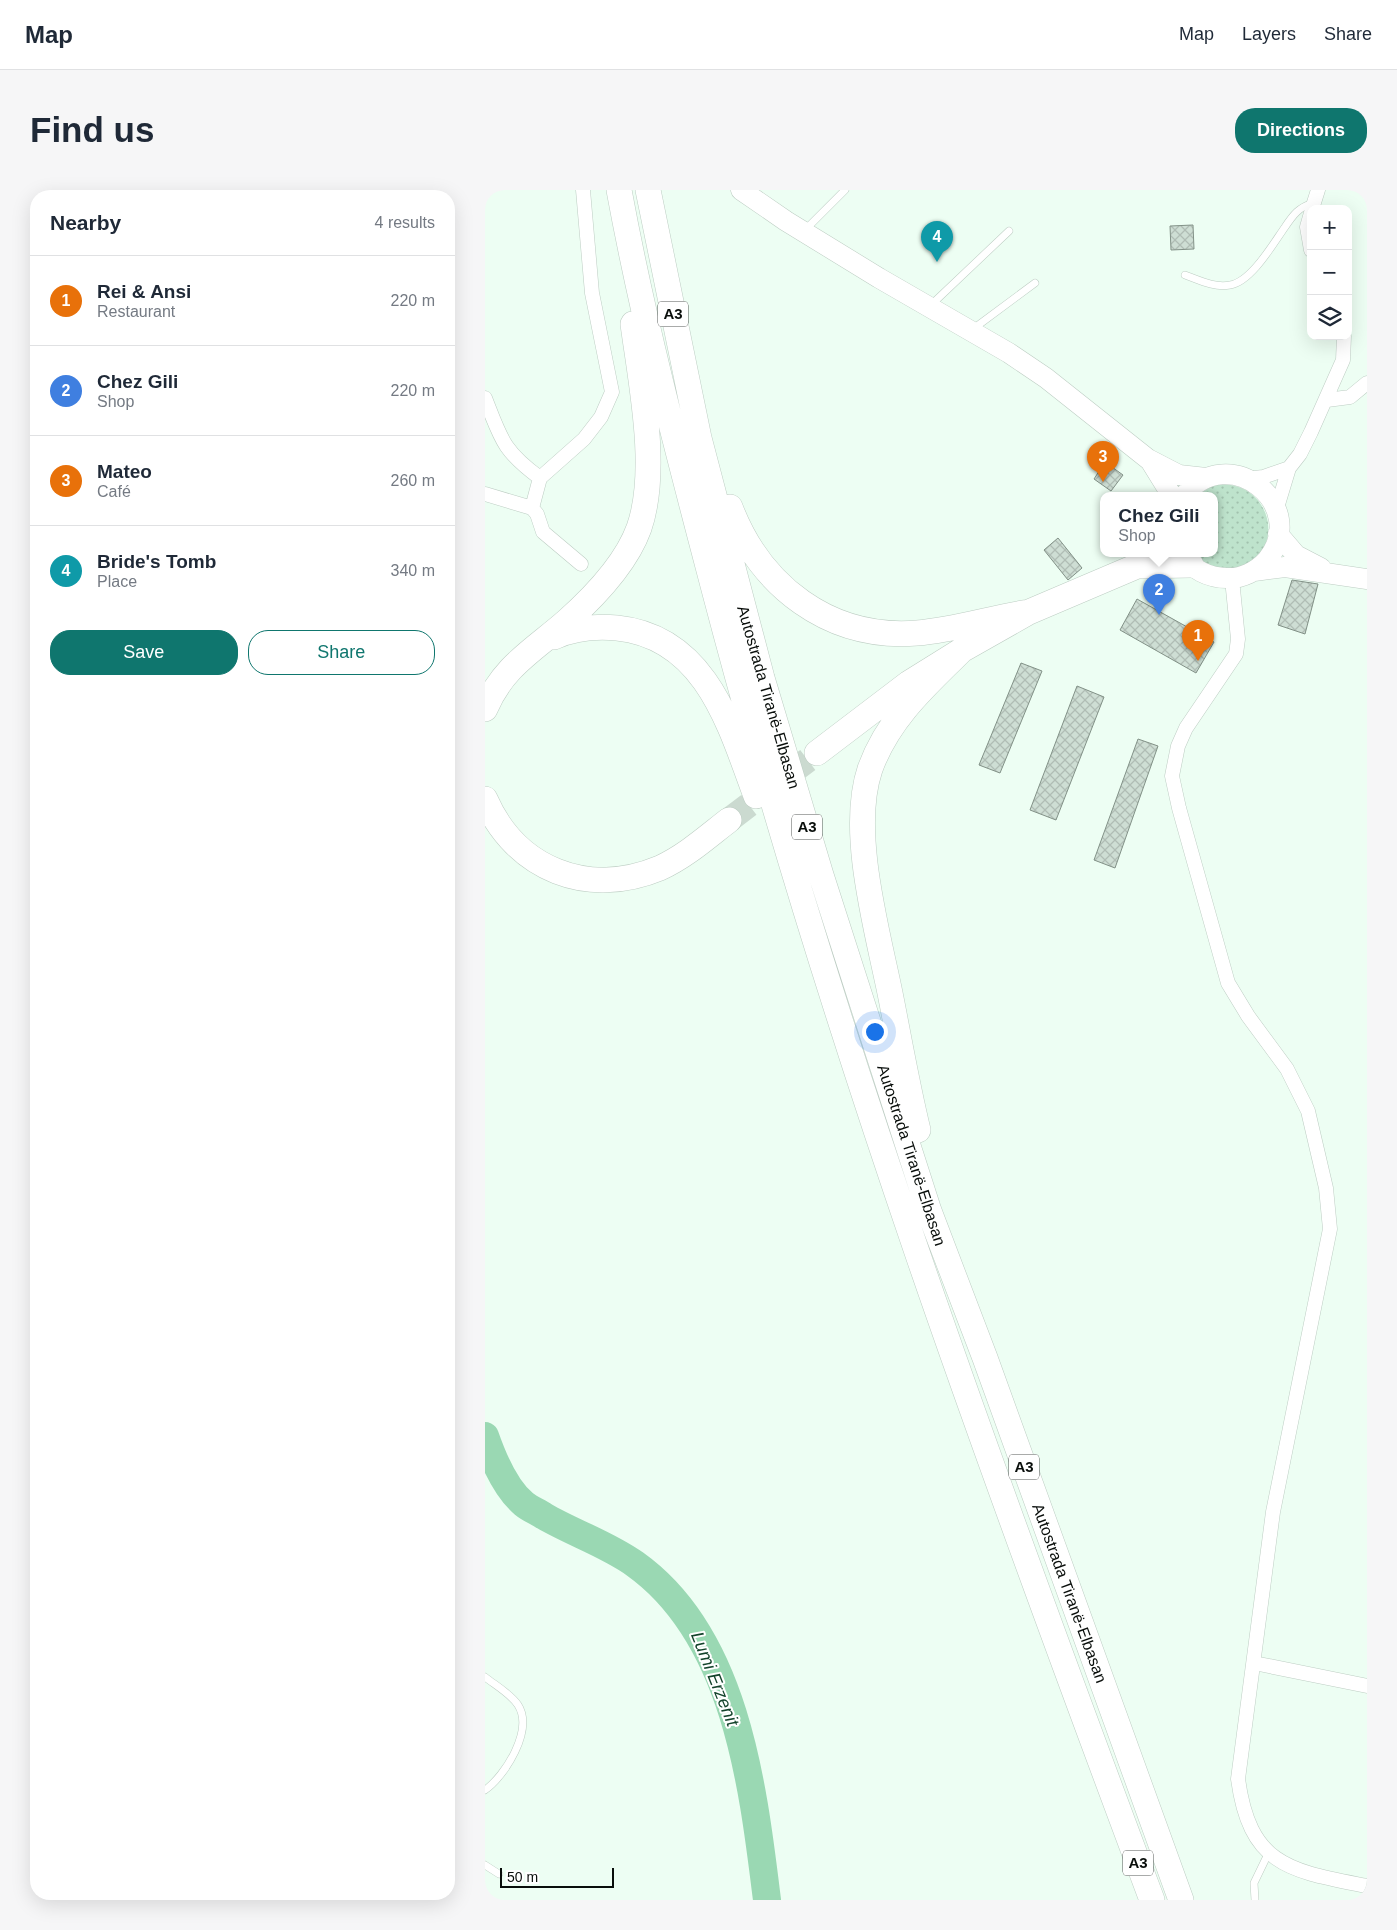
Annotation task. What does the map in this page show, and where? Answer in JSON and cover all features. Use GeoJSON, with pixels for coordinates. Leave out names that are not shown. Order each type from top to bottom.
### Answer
{"type":"FeatureCollection","features":[{"type":"Feature","properties":{"kind":"highway","name":"Autostrada Tiranë-Elbasan"},"geometry":{"type":"LineString","coordinates":[[619,190],[638,284],[676,444],[739,687],[800,893],[857,1074],[1005,1504],[1152,1900]]}},
{"type":"Feature","properties":{"kind":"highway","name":"Autostrada Tiranë-Elbasan"},"geometry":{"type":"LineString","coordinates":[[648,190],[699,438],[762,678],[821,875],[929,1211],[985,1358],[1181,1900]]}},
{"type":"Feature","properties":{"kind":"highway"},"geometry":{"type":"LineString","coordinates":[[485,709],[491,696],[510,668],[575,614],[598,590],[626,552],[638,529],[647,479],[647,445],[630,301],[638,284]]}},
{"type":"Feature","properties":{"kind":"highway"},"geometry":{"type":"LineString","coordinates":[[699,438],[714,447],[729,504],[738,527],[759,563],[802,604],[821,614],[860,629],[901,634],[951,628],[977,621],[1029,612]]}},
{"type":"Feature","properties":{"kind":"highway"},"geometry":{"type":"LineString","coordinates":[[817,753],[909,683],[1029,612],[1144,560],[1187,560]]}},
{"type":"Feature","properties":{"kind":"highway"},"geometry":{"type":"LineString","coordinates":[[534,648],[568,632],[605,627],[639,631],[662,642],[685,658],[707,681],[719,703],[765,820],[785,882],[800,893]]}},
{"type":"Feature","properties":{"kind":"highway"},"geometry":{"type":"LineString","coordinates":[[929,1211],[936,1191],[913,1110],[881,950],[863,852],[862,821],[864,794],[870,769],[893,724],[913,698],[962,650]]}},
{"type":"Feature","properties":{"kind":"highway"},"geometry":{"type":"LineString","coordinates":[[485,799],[501,829],[530,857],[566,875],[585,880],[623,879],[661,867],[692,849],[729,820]]}},
{"type":"Feature","properties":{"kind":"main road"},"geometry":{"type":"LineString","coordinates":[[741,190],[803,232],[971,331],[1046,378],[1148,459],[1179,474],[1206,478]]}},
{"type":"Feature","properties":{"kind":"main road"},"geometry":{"type":"LineString","coordinates":[[1148,459],[1169,492]]}},
{"type":"Feature","properties":{"kind":"main road"},"geometry":{"type":"LineString","coordinates":[[1188,492],[1197,483],[1206,478],[1227,474],[1247,478],[1265,491],[1276,511],[1278,534],[1270,555],[1254,571]]}},
{"type":"Feature","properties":{"kind":"main road"},"geometry":{"type":"LineString","coordinates":[[1278,534],[1296,555],[1332,573]]}},
{"type":"Feature","properties":{"kind":"main road"},"geometry":{"type":"LineString","coordinates":[[1187,560],[1209,576],[1232,579],[1254,571],[1285,567],[1367,579]]}},
{"type":"Feature","properties":{"kind":"street"},"geometry":{"type":"LineString","coordinates":[[532,508],[540,478],[584,439],[601,418],[612,392],[592,293],[583,190]]}},
{"type":"Feature","properties":{"kind":"street"},"geometry":{"type":"LineString","coordinates":[[1276,511],[1289,468],[1300,454],[1327,400],[1343,360],[1344,340]]}},
{"type":"Feature","properties":{"kind":"street"},"geometry":{"type":"LineString","coordinates":[[1327,400],[1349,397],[1367,383]]}},
{"type":"Feature","properties":{"kind":"street"},"geometry":{"type":"LineString","coordinates":[[485,398],[501,438],[511,454],[540,478]]}},
{"type":"Feature","properties":{"kind":"street"},"geometry":{"type":"LineString","coordinates":[[1247,478],[1263,477],[1289,468]]}},
{"type":"Feature","properties":{"kind":"street"},"geometry":{"type":"LineString","coordinates":[[485,494],[532,508],[537,514],[543,532],[581,564]]}},
{"type":"Feature","properties":{"kind":"street"},"geometry":{"type":"LineString","coordinates":[[1232,579],[1239,639],[1236,654],[1186,728],[1178,746],[1172,776],[1184,828],[1228,983],[1248,1016],[1287,1069],[1308,1111],[1325,1188],[1330,1229],[1273,1512],[1238,1779],[1241,1803],[1268,1854],[1287,1866],[1312,1875],[1367,1886]]}},
{"type":"Feature","properties":{"kind":"street"},"geometry":{"type":"LineString","coordinates":[[1254,1663],[1367,1686]]}},
{"type":"Feature","properties":{"kind":"lane"},"geometry":{"type":"LineString","coordinates":[[803,232],[845,190]]}},
{"type":"Feature","properties":{"kind":"lane"},"geometry":{"type":"LineString","coordinates":[[1185,275],[1213,285],[1229,285],[1241,282],[1254,268],[1296,211],[1314,204]]}},
{"type":"Feature","properties":{"kind":"lane"},"geometry":{"type":"LineString","coordinates":[[929,307],[1009,231]]}},
{"type":"Feature","properties":{"kind":"lane"},"geometry":{"type":"LineString","coordinates":[[971,331],[1035,283]]}},
{"type":"Feature","properties":{"kind":"lane"},"geometry":{"type":"LineString","coordinates":[[485,1676],[518,1705],[522,1718],[519,1740],[509,1764],[496,1782],[485,1790]]}},
{"type":"Feature","properties":{"kind":"lane"},"geometry":{"type":"LineString","coordinates":[[1255,1900],[1254,1883],[1268,1854]]}},
{"type":"Feature","properties":{"kind":"lane"},"geometry":{"type":"LineString","coordinates":[[485,1865],[499,1874]]}},
{"type":"Feature","properties":{"kind":"green space"},"geometry":{"type":"Polygon","coordinates":[[[1222,484],[1241,488],[1255,497],[1264,510],[1268,525],[1267,540],[1260,553],[1248,563],[1231,568],[1220,568],[1201,561],[1196,557],[1218,557],[1218,492],[1203,492],[1212,486],[1222,484]]]}},
{"type":"Feature","properties":{"kind":"building"},"geometry":{"type":"Polygon","coordinates":[[[1193,225],[1194,249],[1171,250],[1170,226],[1193,225]]]}},
{"type":"Feature","properties":{"kind":"building"},"geometry":{"type":"Polygon","coordinates":[[[1105,462],[1123,475],[1111,491],[1094,479],[1105,462]]]}},
{"type":"Feature","properties":{"kind":"building"},"geometry":{"type":"Polygon","coordinates":[[[1058,538],[1082,568],[1068,580],[1044,550],[1058,538]]]}},
{"type":"Feature","properties":{"kind":"building"},"geometry":{"type":"Polygon","coordinates":[[[1292,580],[1318,584],[1305,634],[1278,625],[1292,580]]]}},
{"type":"Feature","properties":{"kind":"building"},"geometry":{"type":"Polygon","coordinates":[[[1137,599],[1214,642],[1196,673],[1120,630],[1137,599]]]}},
{"type":"Feature","properties":{"kind":"building"},"geometry":{"type":"Polygon","coordinates":[[[1021,663],[1042,671],[1000,773],[979,765],[1021,663]]]}},
{"type":"Feature","properties":{"kind":"building"},"geometry":{"type":"Polygon","coordinates":[[[1077,686],[1104,697],[1056,820],[1030,810],[1077,686]]]}},
{"type":"Feature","properties":{"kind":"building"},"geometry":{"type":"Polygon","coordinates":[[[1138,739],[1158,746],[1115,868],[1094,860],[1138,739]]]}},
{"type":"Feature","properties":{"kind":"waterway","name":"Lumi Erzenit"},"geometry":{"type":"LineString","coordinates":[[485,1436],[505,1482],[524,1504],[555,1522],[613,1550],[635,1564],[669,1594],[696,1631],[717,1672],[734,1716],[755,1810],[767,1900]]}},
{"type":"Feature","properties":{"kind":"tunnel"},"geometry":{"type":"LineString","coordinates":[[729,820],[817,753]]}},
{"type":"Feature","properties":{"kind":"place","name":"Bride's Tomb"},"geometry":{"type":"Point","coordinates":[937,262]}},
{"type":"Feature","properties":{"kind":"place","name":"Mateo"},"geometry":{"type":"Point","coordinates":[1103,482]}},
{"type":"Feature","properties":{"kind":"place","name":"Chez Gili"},"geometry":{"type":"Point","coordinates":[1159,615]}},
{"type":"Feature","properties":{"kind":"place","name":"Rei & Ansi"},"geometry":{"type":"Point","coordinates":[1198,661]}}]}
